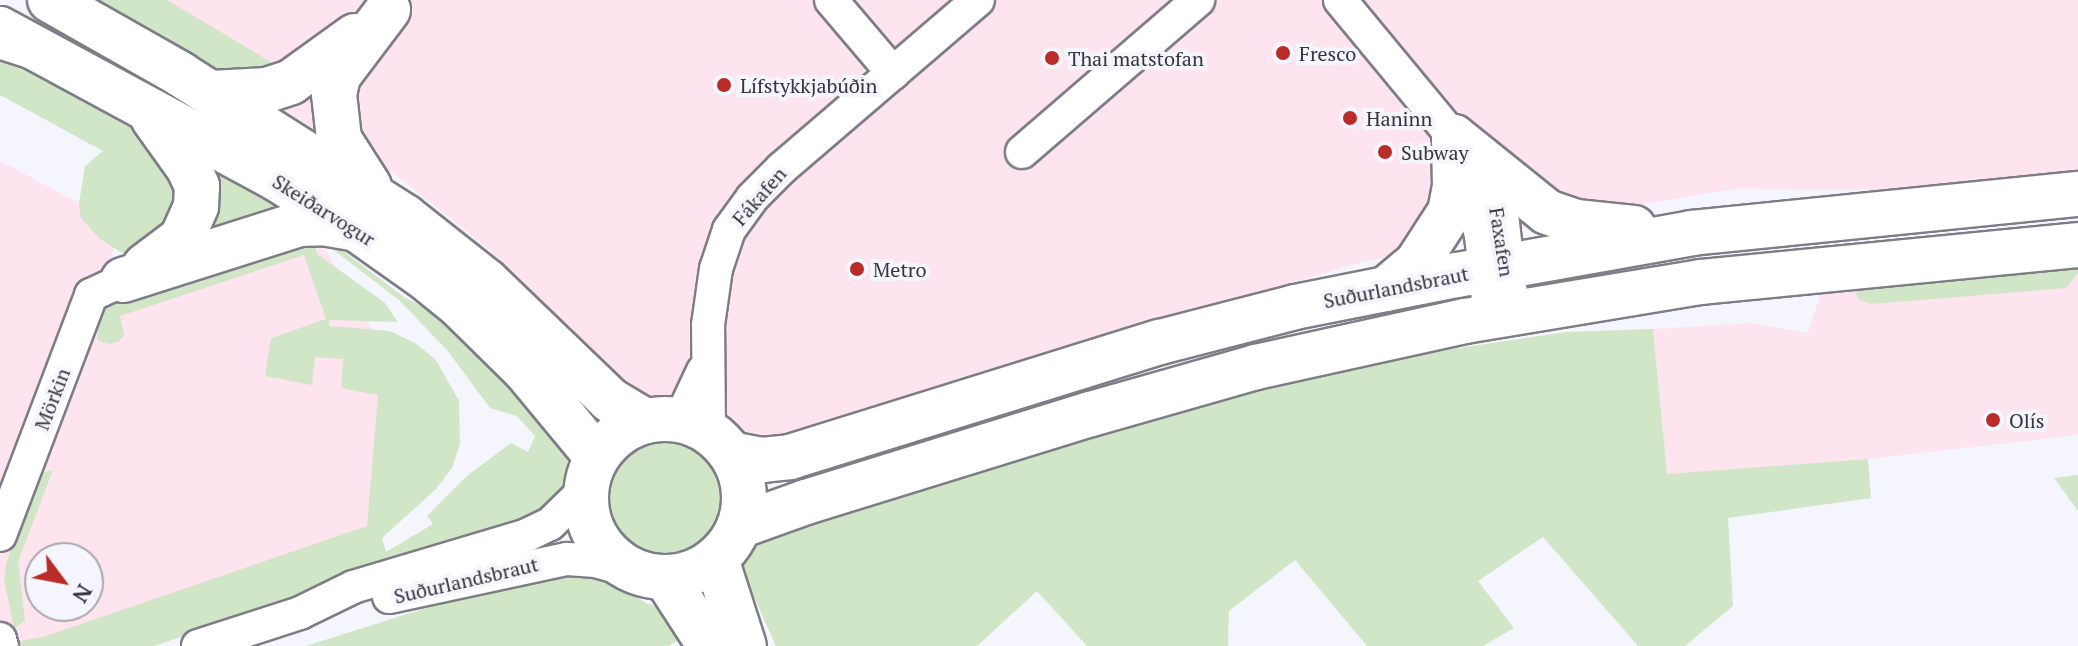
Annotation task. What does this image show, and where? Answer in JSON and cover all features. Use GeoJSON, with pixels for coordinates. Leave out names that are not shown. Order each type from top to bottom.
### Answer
{"type":"FeatureCollection","features":[{"type":"Feature","properties":{"kind":"main road","name":"Skeiðarvogur"},"geometry":{"type":"LineString","coordinates":[[50,0],[211,93],[366,212],[535,381],[592,472]]}},
{"type":"Feature","properties":{"kind":"main road"},"geometry":{"type":"LineString","coordinates":[[211,93],[267,90],[291,82],[394,5]]}},
{"type":"Feature","properties":{"kind":"main road"},"geometry":{"type":"LineString","coordinates":[[123,280],[300,224],[323,223],[366,212],[339,139],[334,94],[338,76],[394,5]]}},
{"type":"Feature","properties":{"kind":"main road","name":"Skeiðarvogur"},"geometry":{"type":"LineString","coordinates":[[10,37],[277,179],[366,212],[451,251],[610,400],[691,432]]}},
{"type":"Feature","properties":{"kind":"main road"},"geometry":{"type":"LineString","coordinates":[[123,280],[168,252],[182,238],[196,206],[197,186],[188,167],[147,110]]}},
{"type":"Feature","properties":{"kind":"main road"},"geometry":{"type":"LineString","coordinates":[[1454,137],[1547,212],[1576,222],[1692,233]]}},
{"type":"Feature","properties":{"kind":"main road"},"geometry":{"type":"LineString","coordinates":[[1386,289],[1417,263],[1450,212],[1455,186],[1454,137]]}},
{"type":"Feature","properties":{"kind":"main road","name":"Suðurlandsbraut"},"geometry":{"type":"LineString","coordinates":[[592,472],[626,429],[691,432],[762,460],[790,457],[1160,342],[1295,307],[1692,233],[2078,194]]}},
{"type":"Feature","properties":{"kind":"main road"},"geometry":{"type":"LineString","coordinates":[[1847,267],[1862,241],[1967,227],[2001,201]]}},
{"type":"Feature","properties":{"kind":"main road"},"geometry":{"type":"LineString","coordinates":[[592,472],[587,513],[596,538],[617,561],[649,574],[693,572],[728,543],[1061,423],[1241,371],[1502,314],[1701,282],[2078,245]]}},
{"type":"Feature","properties":{"kind":"main road"},"geometry":{"type":"LineString","coordinates":[[691,432],[744,489],[728,543],[744,646]]}},
{"type":"Feature","properties":{"kind":"main road"},"geometry":{"type":"LineString","coordinates":[[649,574],[710,646]]}},
{"type":"Feature","properties":{"kind":"street"},"geometry":{"type":"LineString","coordinates":[[831,0],[893,73]]}},
{"type":"Feature","properties":{"kind":"street","name":"Fákafen"},"geometry":{"type":"LineString","coordinates":[[691,432],[706,364],[716,269],[729,230],[752,198],[782,168],[978,0]]}},
{"type":"Feature","properties":{"kind":"street"},"geometry":{"type":"LineString","coordinates":[[1022,152],[1198,0]]}},
{"type":"Feature","properties":{"kind":"street","name":"Faxafen"},"geometry":{"type":"LineString","coordinates":[[1340,0],[1487,178],[1502,214],[1496,268],[1502,314]]}},
{"type":"Feature","properties":{"kind":"street","name":"Mörkin"},"geometry":{"type":"LineString","coordinates":[[0,535],[91,295],[123,280]]}},
{"type":"Feature","properties":{"kind":"street","name":"Suðurlandsbraut"},"geometry":{"type":"LineString","coordinates":[[198,646],[300,613],[353,587],[527,535],[550,524],[592,472]]}},
{"type":"Feature","properties":{"kind":"street","name":"Suðurlandsbraut"},"geometry":{"type":"LineString","coordinates":[[300,613],[358,604],[567,559],[596,561],[649,574]]}},
{"type":"Feature","properties":{"kind":"street"},"geometry":{"type":"LineString","coordinates":[[0,639],[2,646]]}},
{"type":"Feature","properties":{"kind":"shaded area"},"geometry":{"type":"Polygon","coordinates":[[[127,0],[2078,0],[2078,175],[1900,190],[1733,189],[1619,208],[1354,264],[791,436],[756,439],[626,389],[491,251],[397,176],[208,67],[127,0]]]}},
{"type":"Feature","properties":{"kind":"shaded area"},"geometry":{"type":"Polygon","coordinates":[[[0,161],[122,226],[89,316],[319,239],[398,373],[373,558],[102,646],[0,646],[0,161]]]}},
{"type":"Feature","properties":{"kind":"shaded area"},"geometry":{"type":"Polygon","coordinates":[[[2078,273],[2078,435],[1868,459],[1667,474],[1653,329],[1751,323],[1807,333],[1822,292],[1854,289],[1859,300],[1872,304],[2065,288],[2078,273]]]}},
{"type":"Feature","properties":{"kind":"green space"},"geometry":{"type":"Polygon","coordinates":[[[92,0],[167,0],[286,71],[253,81],[208,67],[92,0]]]}},
{"type":"Feature","properties":{"kind":"green space"},"geometry":{"type":"Polygon","coordinates":[[[0,54],[113,110],[144,134],[173,171],[177,212],[133,254],[122,253],[100,239],[81,218],[79,203],[85,166],[103,151],[0,95],[0,54]]]}},
{"type":"Feature","properties":{"kind":"green space"},"geometry":{"type":"Polygon","coordinates":[[[203,160],[303,213],[195,243],[203,160]]]}},
{"type":"Feature","properties":{"kind":"green space"},"geometry":{"type":"Polygon","coordinates":[[[317,231],[404,297],[446,319],[559,433],[568,458],[564,487],[548,510],[518,530],[389,568],[154,646],[22,646],[19,641],[43,637],[87,622],[104,622],[104,616],[367,526],[378,395],[341,388],[343,359],[315,357],[312,385],[265,376],[271,338],[326,319],[304,255],[120,316],[124,335],[118,342],[109,344],[97,340],[99,318],[109,304],[137,291],[317,231]],[[315,244],[317,254],[385,303],[398,322],[329,320],[329,326],[390,331],[415,343],[436,360],[459,401],[460,444],[452,468],[436,489],[382,538],[386,552],[433,524],[427,516],[468,475],[511,443],[528,452],[535,436],[517,416],[490,408],[447,350],[400,301],[330,247],[315,244]]]}},
{"type":"Feature","properties":{"kind":"green space"},"geometry":{"type":"Polygon","coordinates":[[[2078,262],[2078,273],[2066,288],[1872,304],[1859,300],[1854,289],[2078,262]]]}},
{"type":"Feature","properties":{"kind":"green space"},"geometry":{"type":"Polygon","coordinates":[[[1653,329],[1667,474],[1868,459],[1871,498],[1728,518],[1733,606],[1685,646],[1638,646],[1543,537],[1478,581],[1514,628],[1483,646],[1367,646],[1295,560],[1229,611],[1228,646],[1087,646],[1037,591],[977,646],[776,646],[740,566],[749,550],[765,538],[1035,450],[1322,368],[1566,332],[1653,329]]]}},
{"type":"Feature","properties":{"kind":"green space"},"geometry":{"type":"Polygon","coordinates":[[[664,435],[688,440],[708,453],[721,473],[726,497],[721,521],[708,541],[688,554],[664,559],[640,554],[620,541],[607,521],[602,497],[607,473],[620,453],[640,440],[664,435]]]}},
{"type":"Feature","properties":{"kind":"green space"},"geometry":{"type":"Polygon","coordinates":[[[53,470],[18,562],[24,622],[14,629],[4,579],[6,564],[41,473],[53,470]]]}},
{"type":"Feature","properties":{"kind":"green space"},"geometry":{"type":"Polygon","coordinates":[[[2078,475],[2078,511],[2054,478],[2078,475]]]}},
{"type":"Feature","properties":{"kind":"green space"},"geometry":{"type":"Polygon","coordinates":[[[562,565],[608,581],[648,604],[664,608],[687,636],[668,646],[306,646],[562,565]]]}},
{"type":"Feature","properties":{"kind":"place","name":"Fresco"},"geometry":{"type":"Point","coordinates":[1283,53]}},
{"type":"Feature","properties":{"kind":"place","name":"Thai matstofan"},"geometry":{"type":"Point","coordinates":[1052,58]}},
{"type":"Feature","properties":{"kind":"place","name":"Lífstykkjabúðin"},"geometry":{"type":"Point","coordinates":[724,85]}},
{"type":"Feature","properties":{"kind":"place","name":"Haninn"},"geometry":{"type":"Point","coordinates":[1350,118]}},
{"type":"Feature","properties":{"kind":"place","name":"Subway"},"geometry":{"type":"Point","coordinates":[1385,152]}},
{"type":"Feature","properties":{"kind":"place","name":"Metro"},"geometry":{"type":"Point","coordinates":[857,269]}},
{"type":"Feature","properties":{"kind":"place","name":"Olís"},"geometry":{"type":"Point","coordinates":[1993,420]}}]}
